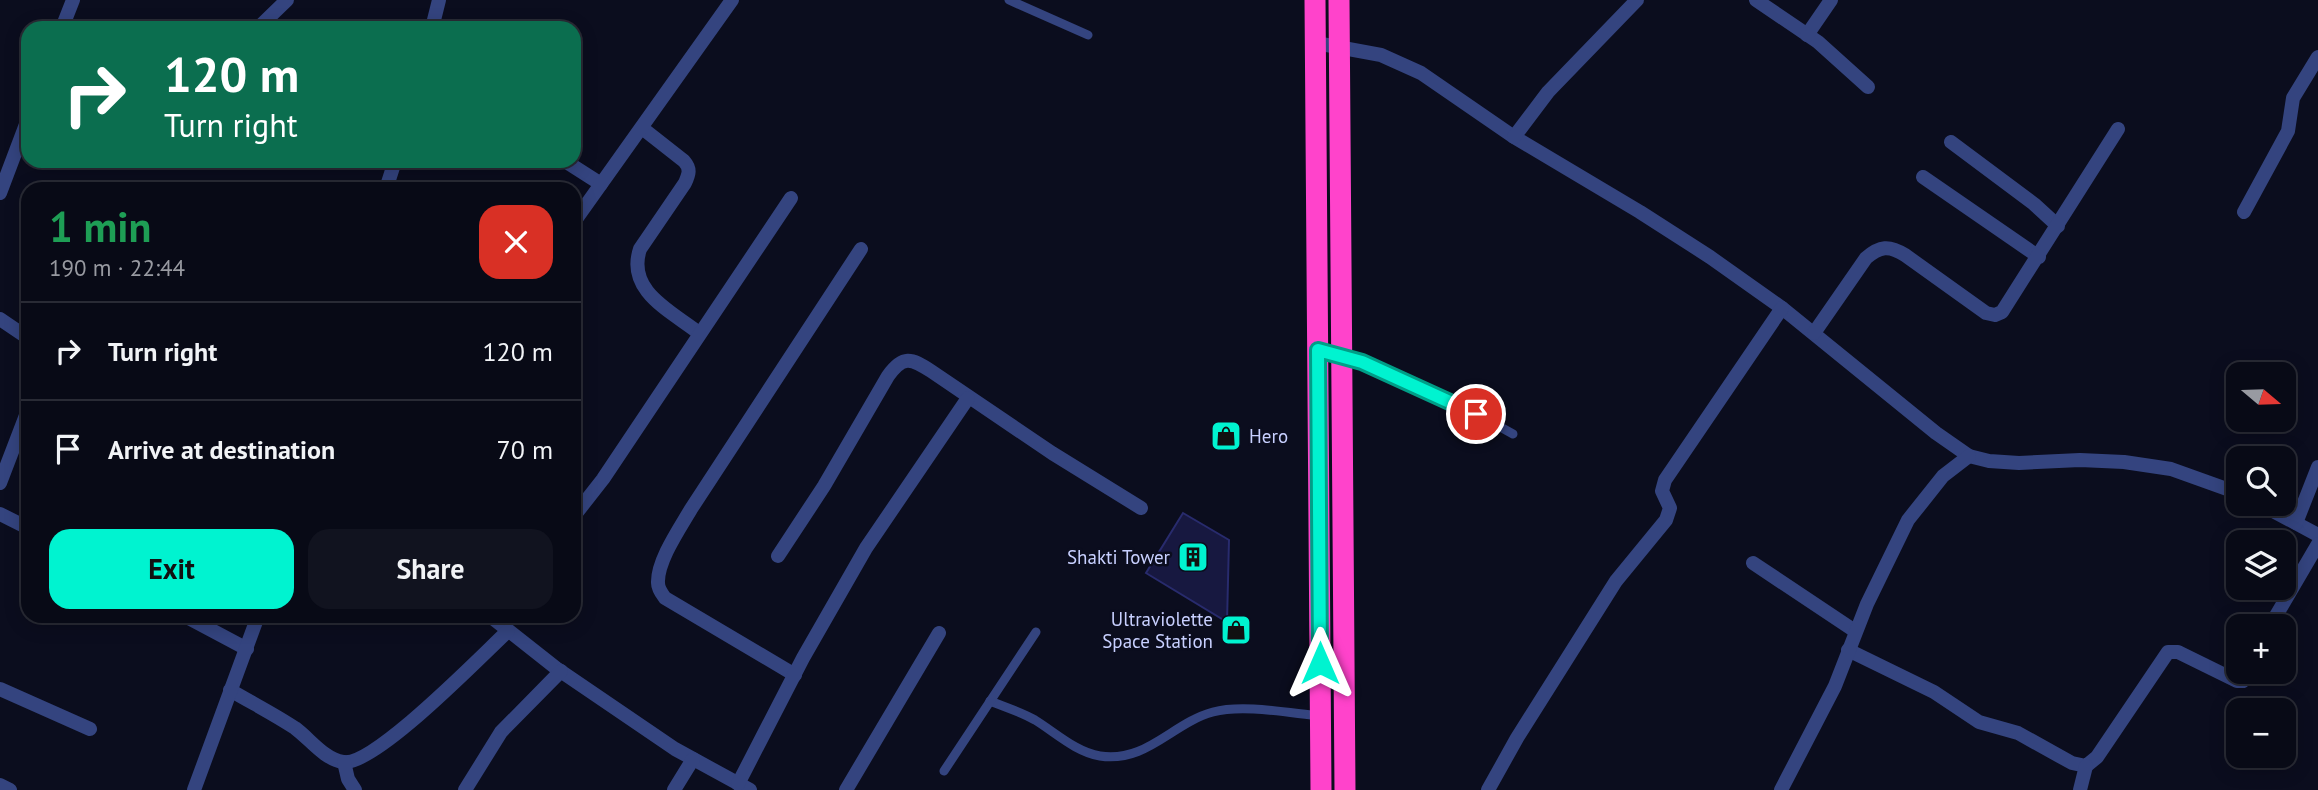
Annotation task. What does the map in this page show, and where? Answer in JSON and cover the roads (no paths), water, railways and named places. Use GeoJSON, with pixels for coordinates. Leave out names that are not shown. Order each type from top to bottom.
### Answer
{"type":"FeatureCollection","features":[{"type":"Feature","properties":{"kind":"highway"},"geometry":{"type":"LineString","coordinates":[[1339,0],[1345,790]]}},
{"type":"Feature","properties":{"kind":"highway"},"geometry":{"type":"LineString","coordinates":[[1310,3],[1316,43],[1321,790]]}},
{"type":"Feature","properties":{"kind":"street"},"geometry":{"type":"LineString","coordinates":[[65,21],[73,0]]}},
{"type":"Feature","properties":{"kind":"street"},"geometry":{"type":"LineString","coordinates":[[265,21],[287,0]]}},
{"type":"Feature","properties":{"kind":"street"},"geometry":{"type":"LineString","coordinates":[[434,21],[439,0]]}},
{"type":"Feature","properties":{"kind":"street"},"geometry":{"type":"LineString","coordinates":[[581,212],[732,0]]}},
{"type":"Feature","properties":{"kind":"street"},"geometry":{"type":"LineString","coordinates":[[1514,137],[1548,92],[1637,0]]}},
{"type":"Feature","properties":{"kind":"street"},"geometry":{"type":"LineString","coordinates":[[1756,0],[1807,35],[1868,87]]}},
{"type":"Feature","properties":{"kind":"street"},"geometry":{"type":"LineString","coordinates":[[1807,35],[1831,0]]}},
{"type":"Feature","properties":{"kind":"street"},"geometry":{"type":"LineString","coordinates":[[1316,43],[1381,55],[1411,67],[1514,137],[1651,219],[1782,308],[1936,433],[1969,456],[1989,461],[2019,463],[2080,460],[2124,462],[2171,469],[2226,489]]}},
{"type":"Feature","properties":{"kind":"street"},"geometry":{"type":"LineString","coordinates":[[2244,212],[2288,131],[2293,97],[2318,57]]}},
{"type":"Feature","properties":{"kind":"street"},"geometry":{"type":"LineString","coordinates":[[642,128],[684,161],[689,166],[689,174],[640,249],[637,259],[640,282],[655,299],[699,333]]}},
{"type":"Feature","properties":{"kind":"street"},"geometry":{"type":"LineString","coordinates":[[1814,333],[1866,258],[1876,250],[1886,247],[1894,248],[1975,307],[1995,315],[2003,312],[2118,129]]}},
{"type":"Feature","properties":{"kind":"street"},"geometry":{"type":"LineString","coordinates":[[0,193],[21,138]]}},
{"type":"Feature","properties":{"kind":"street"},"geometry":{"type":"LineString","coordinates":[[1951,142],[2034,204],[2058,226]]}},
{"type":"Feature","properties":{"kind":"street"},"geometry":{"type":"LineString","coordinates":[[576,168],[601,184]]}},
{"type":"Feature","properties":{"kind":"street"},"geometry":{"type":"LineString","coordinates":[[1923,177],[2039,257]]}},
{"type":"Feature","properties":{"kind":"street"},"geometry":{"type":"LineString","coordinates":[[581,507],[603,479],[791,198]]}},
{"type":"Feature","properties":{"kind":"street"},"geometry":{"type":"LineString","coordinates":[[795,675],[666,598],[658,583],[669,548],[691,509],[861,248]]}},
{"type":"Feature","properties":{"kind":"street"},"geometry":{"type":"LineString","coordinates":[[1488,790],[1517,738],[1616,581],[1667,520],[1670,508],[1662,491],[1665,480],[1782,308]]}},
{"type":"Feature","properties":{"kind":"street"},"geometry":{"type":"LineString","coordinates":[[0,319],[21,333]]}},
{"type":"Feature","properties":{"kind":"street"},"geometry":{"type":"LineString","coordinates":[[778,556],[824,486],[895,366],[903,361],[911,360],[920,364],[968,398],[1141,508]]}},
{"type":"Feature","properties":{"kind":"street"},"geometry":{"type":"LineString","coordinates":[[502,623],[561,671],[693,759],[744,787],[795,675],[866,548],[968,398]]}},
{"type":"Feature","properties":{"kind":"street"},"geometry":{"type":"LineString","coordinates":[[0,483],[21,430]]}},
{"type":"Feature","properties":{"kind":"street"},"geometry":{"type":"LineString","coordinates":[[1781,790],[1830,696],[1855,631],[1908,520],[1943,476],[1969,456]]}},
{"type":"Feature","properties":{"kind":"street"},"geometry":{"type":"LineString","coordinates":[[2296,523],[2318,467]]}},
{"type":"Feature","properties":{"kind":"street"},"geometry":{"type":"LineString","coordinates":[[0,513],[21,524]]}},
{"type":"Feature","properties":{"kind":"street"},"geometry":{"type":"LineString","coordinates":[[2283,516],[2318,535]]}},
{"type":"Feature","properties":{"kind":"street"},"geometry":{"type":"LineString","coordinates":[[2277,614],[2318,544]]}},
{"type":"Feature","properties":{"kind":"street"},"geometry":{"type":"LineString","coordinates":[[1754,563],[1855,631]]}},
{"type":"Feature","properties":{"kind":"street"},"geometry":{"type":"LineString","coordinates":[[198,623],[247,649]]}},
{"type":"Feature","properties":{"kind":"street"},"geometry":{"type":"LineString","coordinates":[[194,790],[256,623]]}},
{"type":"Feature","properties":{"kind":"street"},"geometry":{"type":"LineString","coordinates":[[230,690],[278,718],[333,758],[344,762],[354,761],[401,730],[500,623]]}},
{"type":"Feature","properties":{"kind":"street"},"geometry":{"type":"LineString","coordinates":[[846,790],[939,633]]}},
{"type":"Feature","properties":{"kind":"street"},"geometry":{"type":"LineString","coordinates":[[1848,650],[1934,692],[1979,722],[2018,733],[2072,763],[2086,766]]}},
{"type":"Feature","properties":{"kind":"street"},"geometry":{"type":"LineString","coordinates":[[2080,790],[2086,766],[2097,757],[2168,652],[2178,652],[2226,676]]}},
{"type":"Feature","properties":{"kind":"street"},"geometry":{"type":"LineString","coordinates":[[465,790],[501,732],[561,671]]}},
{"type":"Feature","properties":{"kind":"street"},"geometry":{"type":"LineString","coordinates":[[0,689],[90,729]]}},
{"type":"Feature","properties":{"kind":"street"},"geometry":{"type":"LineString","coordinates":[[674,790],[693,759]]}},
{"type":"Feature","properties":{"kind":"street"},"geometry":{"type":"LineString","coordinates":[[344,762],[348,779],[355,790]]}},
{"type":"Feature","properties":{"kind":"street"},"geometry":{"type":"LineString","coordinates":[[0,785],[10,790]]}},
{"type":"Feature","properties":{"kind":"lane"},"geometry":{"type":"LineString","coordinates":[[1009,0],[1088,35]]}},
{"type":"Feature","properties":{"kind":"lane"},"geometry":{"type":"LineString","coordinates":[[1318,350],[1362,362],[1457,403],[1513,434]]}},
{"type":"Feature","properties":{"kind":"lane"},"geometry":{"type":"LineString","coordinates":[[944,771],[1037,632]]}},
{"type":"Feature","properties":{"kind":"lane"},"geometry":{"type":"LineString","coordinates":[[990,701],[1033,719],[1085,751],[1101,756],[1139,752],[1214,711],[1236,709],[1320,716]]}},
{"type":"Feature","properties":{"kind":"place","name":"Hero"},"geometry":{"type":"Point","coordinates":[1226,436]}},
{"type":"Feature","properties":{"kind":"place","name":"Shakti Tower"},"geometry":{"type":"Point","coordinates":[1193,557]}},
{"type":"Feature","properties":{"kind":"place","name":"Ultraviolette Space Station"},"geometry":{"type":"Point","coordinates":[1236,630]}}]}
